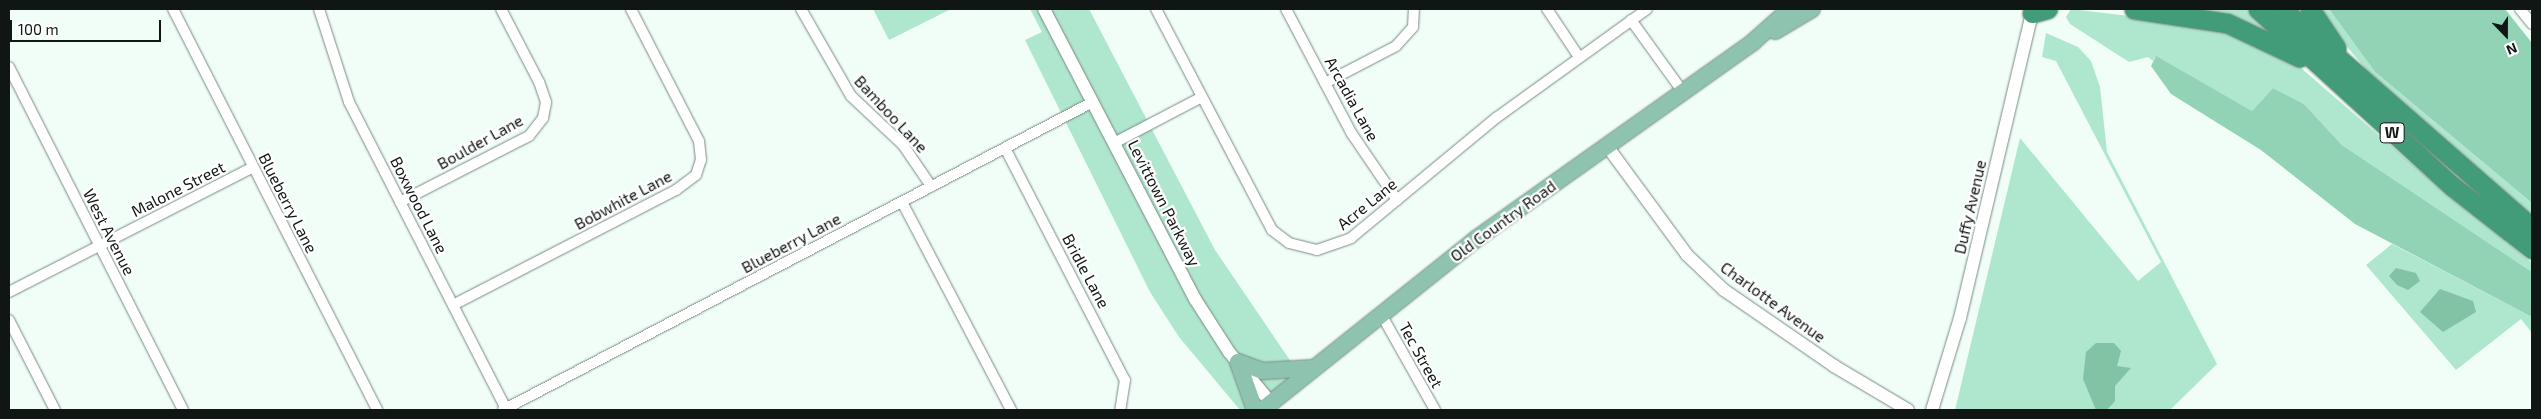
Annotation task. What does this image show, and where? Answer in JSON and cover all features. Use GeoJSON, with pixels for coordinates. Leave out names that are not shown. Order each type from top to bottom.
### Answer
{"type":"FeatureCollection","features":[{"type":"Feature","properties":{"kind":"highway"},"geometry":{"type":"LineString","coordinates":[[2134,9],[2227,23],[2325,71]]}},
{"type":"Feature","properties":{"kind":"highway","name":"W"},"geometry":{"type":"LineString","coordinates":[[2258,9],[2452,186],[2532,249]]}},
{"type":"Feature","properties":{"kind":"highway","name":"W"},"geometry":{"type":"LineString","coordinates":[[2282,9],[2353,74],[2532,228]]}},
{"type":"Feature","properties":{"kind":"highway"},"geometry":{"type":"LineString","coordinates":[[2310,9],[2353,74]]}},
{"type":"Feature","properties":{"kind":"main road","name":"Old Country Road"},"geometry":{"type":"LineString","coordinates":[[1266,406],[1476,239],[1753,42],[1790,9]]}},
{"type":"Feature","properties":{"kind":"main road","name":"Old Country Road"},"geometry":{"type":"LineString","coordinates":[[1753,42],[1812,9]]}},
{"type":"Feature","properties":{"kind":"main road"},"geometry":{"type":"LineString","coordinates":[[1238,362],[1264,371],[1313,368]]}},
{"type":"Feature","properties":{"kind":"main road"},"geometry":{"type":"LineString","coordinates":[[1238,362],[1254,410]]}},
{"type":"Feature","properties":{"kind":"street","name":"Blueberry Lane"},"geometry":{"type":"LineString","coordinates":[[173,9],[377,410]]}},
{"type":"Feature","properties":{"kind":"street","name":"Boxwood Lane"},"geometry":{"type":"LineString","coordinates":[[319,9],[349,102],[453,305],[504,410]]}},
{"type":"Feature","properties":{"kind":"street","name":"Boulder Lane"},"geometry":{"type":"LineString","coordinates":[[400,202],[528,136],[543,118],[546,102],[539,82],[501,9]]}},
{"type":"Feature","properties":{"kind":"street","name":"Bobwhite Lane"},"geometry":{"type":"LineString","coordinates":[[453,305],[676,190],[696,174],[701,160],[699,141],[631,9]]}},
{"type":"Feature","properties":{"kind":"street","name":"Bamboo Lane"},"geometry":{"type":"LineString","coordinates":[[801,9],[851,96],[903,145],[931,186]]}},
{"type":"Feature","properties":{"kind":"street","name":"Levittown Parkway"},"geometry":{"type":"LineString","coordinates":[[1044,9],[1195,299],[1266,406]]}},
{"type":"Feature","properties":{"kind":"street","name":"Acre Lane"},"geometry":{"type":"LineString","coordinates":[[1156,9],[1268,223],[1289,243],[1317,250],[1336,246],[1579,57],[1647,9]]}},
{"type":"Feature","properties":{"kind":"street","name":"Arcadia Lane"},"geometry":{"type":"LineString","coordinates":[[1286,9],[1352,134],[1397,200]]}},
{"type":"Feature","properties":{"kind":"street"},"geometry":{"type":"LineString","coordinates":[[1325,83],[1396,46],[1413,27],[1414,9]]}},
{"type":"Feature","properties":{"kind":"street"},"geometry":{"type":"LineString","coordinates":[[1547,9],[1579,57]]}},
{"type":"Feature","properties":{"kind":"street"},"geometry":{"type":"LineString","coordinates":[[2520,9],[2532,24]]}},
{"type":"Feature","properties":{"kind":"street","name":"Duffy Avenue"},"geometry":{"type":"LineString","coordinates":[[1932,410],[1960,318],[2037,10]]}},
{"type":"Feature","properties":{"kind":"street"},"geometry":{"type":"LineString","coordinates":[[1631,20],[1683,92]]}},
{"type":"Feature","properties":{"kind":"street","name":"West Avenue"},"geometry":{"type":"LineString","coordinates":[[9,67],[183,410]]}},
{"type":"Feature","properties":{"kind":"street"},"geometry":{"type":"LineString","coordinates":[[1114,143],[1202,97]]}},
{"type":"Feature","properties":{"kind":"street","name":"Blueberry Lane"},"geometry":{"type":"LineString","coordinates":[[504,410],[1093,102]]}},
{"type":"Feature","properties":{"kind":"street","name":"Charlotte Avenue"},"geometry":{"type":"LineString","coordinates":[[1607,146],[1688,255],[1724,290],[1834,366],[1908,410]]}},
{"type":"Feature","properties":{"kind":"street","name":"Bridle Lane"},"geometry":{"type":"LineString","coordinates":[[1005,148],[1125,380],[1120,410]]}},
{"type":"Feature","properties":{"kind":"street","name":"Malone Street"},"geometry":{"type":"LineString","coordinates":[[9,292],[253,168]]}},
{"type":"Feature","properties":{"kind":"street"},"geometry":{"type":"LineString","coordinates":[[902,202],[1011,410]]}},
{"type":"Feature","properties":{"kind":"street","name":"Tec Street"},"geometry":{"type":"LineString","coordinates":[[1381,314],[1435,410]]}},
{"type":"Feature","properties":{"kind":"street"},"geometry":{"type":"LineString","coordinates":[[9,320],[55,410]]}},
{"type":"Feature","properties":{"kind":"shaded area"},"geometry":{"type":"Polygon","coordinates":[[[873,9],[951,9],[889,40],[873,9]]]}},
{"type":"Feature","properties":{"kind":"shaded area"},"geometry":{"type":"Polygon","coordinates":[[[1030,9],[1089,9],[1215,250],[1300,375],[1258,410],[1240,410],[1179,337],[1150,292],[1025,40],[1042,32],[1030,9]]]}},
{"type":"Feature","properties":{"kind":"shaded area"},"geometry":{"type":"Polygon","coordinates":[[[2071,9],[2212,26],[2294,62],[2426,176],[2506,235],[2505,241],[2532,263],[2532,272],[2342,145],[2304,104],[2273,88],[2252,111],[2155,57],[2153,61],[2148,57],[2129,62],[2070,24],[2066,17],[2071,9]]]}},
{"type":"Feature","properties":{"kind":"shaded area"},"geometry":{"type":"Polygon","coordinates":[[[2177,9],[2247,9],[2274,35],[2177,9]]]}},
{"type":"Feature","properties":{"kind":"shaded area"},"geometry":{"type":"Polygon","coordinates":[[[2316,9],[2329,9],[2375,72],[2532,203],[2532,218],[2378,84],[2316,9]]]}},
{"type":"Feature","properties":{"kind":"shaded area"},"geometry":{"type":"Polygon","coordinates":[[[2329,9],[2505,9],[2532,43],[2532,203],[2375,72],[2329,9]]]}},
{"type":"Feature","properties":{"kind":"shaded area"},"geometry":{"type":"Polygon","coordinates":[[[2046,33],[2078,47],[2091,61],[2100,87],[2107,152],[2217,364],[2170,410],[1955,410],[2020,138],[2138,281],[2161,262],[2056,61],[2042,57],[2046,33]]]}},
{"type":"Feature","properties":{"kind":"shaded area"},"geometry":{"type":"Polygon","coordinates":[[[2156,56],[2252,111],[2273,88],[2304,104],[2342,145],[2532,272],[2532,317],[2355,224],[2261,150],[2171,94],[2151,66],[2156,56]]]}},
{"type":"Feature","properties":{"kind":"shaded area"},"geometry":{"type":"Polygon","coordinates":[[[2392,244],[2532,317],[2532,333],[2521,319],[2456,370],[2366,265],[2392,244]]]}},
{"type":"Feature","properties":{"kind":"shaded area"},"geometry":{"type":"Polygon","coordinates":[[[2396,268],[2416,273],[2420,281],[2408,290],[2397,285],[2389,276],[2396,268]]]}},
{"type":"Feature","properties":{"kind":"shaded area"},"geometry":{"type":"Polygon","coordinates":[[[2440,289],[2473,301],[2476,312],[2443,332],[2420,312],[2440,289]]]}},
{"type":"Feature","properties":{"kind":"shaded area"},"geometry":{"type":"Polygon","coordinates":[[[2096,343],[2114,343],[2121,351],[2117,366],[2131,368],[2115,386],[2115,401],[2107,410],[2096,410],[2083,379],[2086,352],[2096,343]]]}}]}
